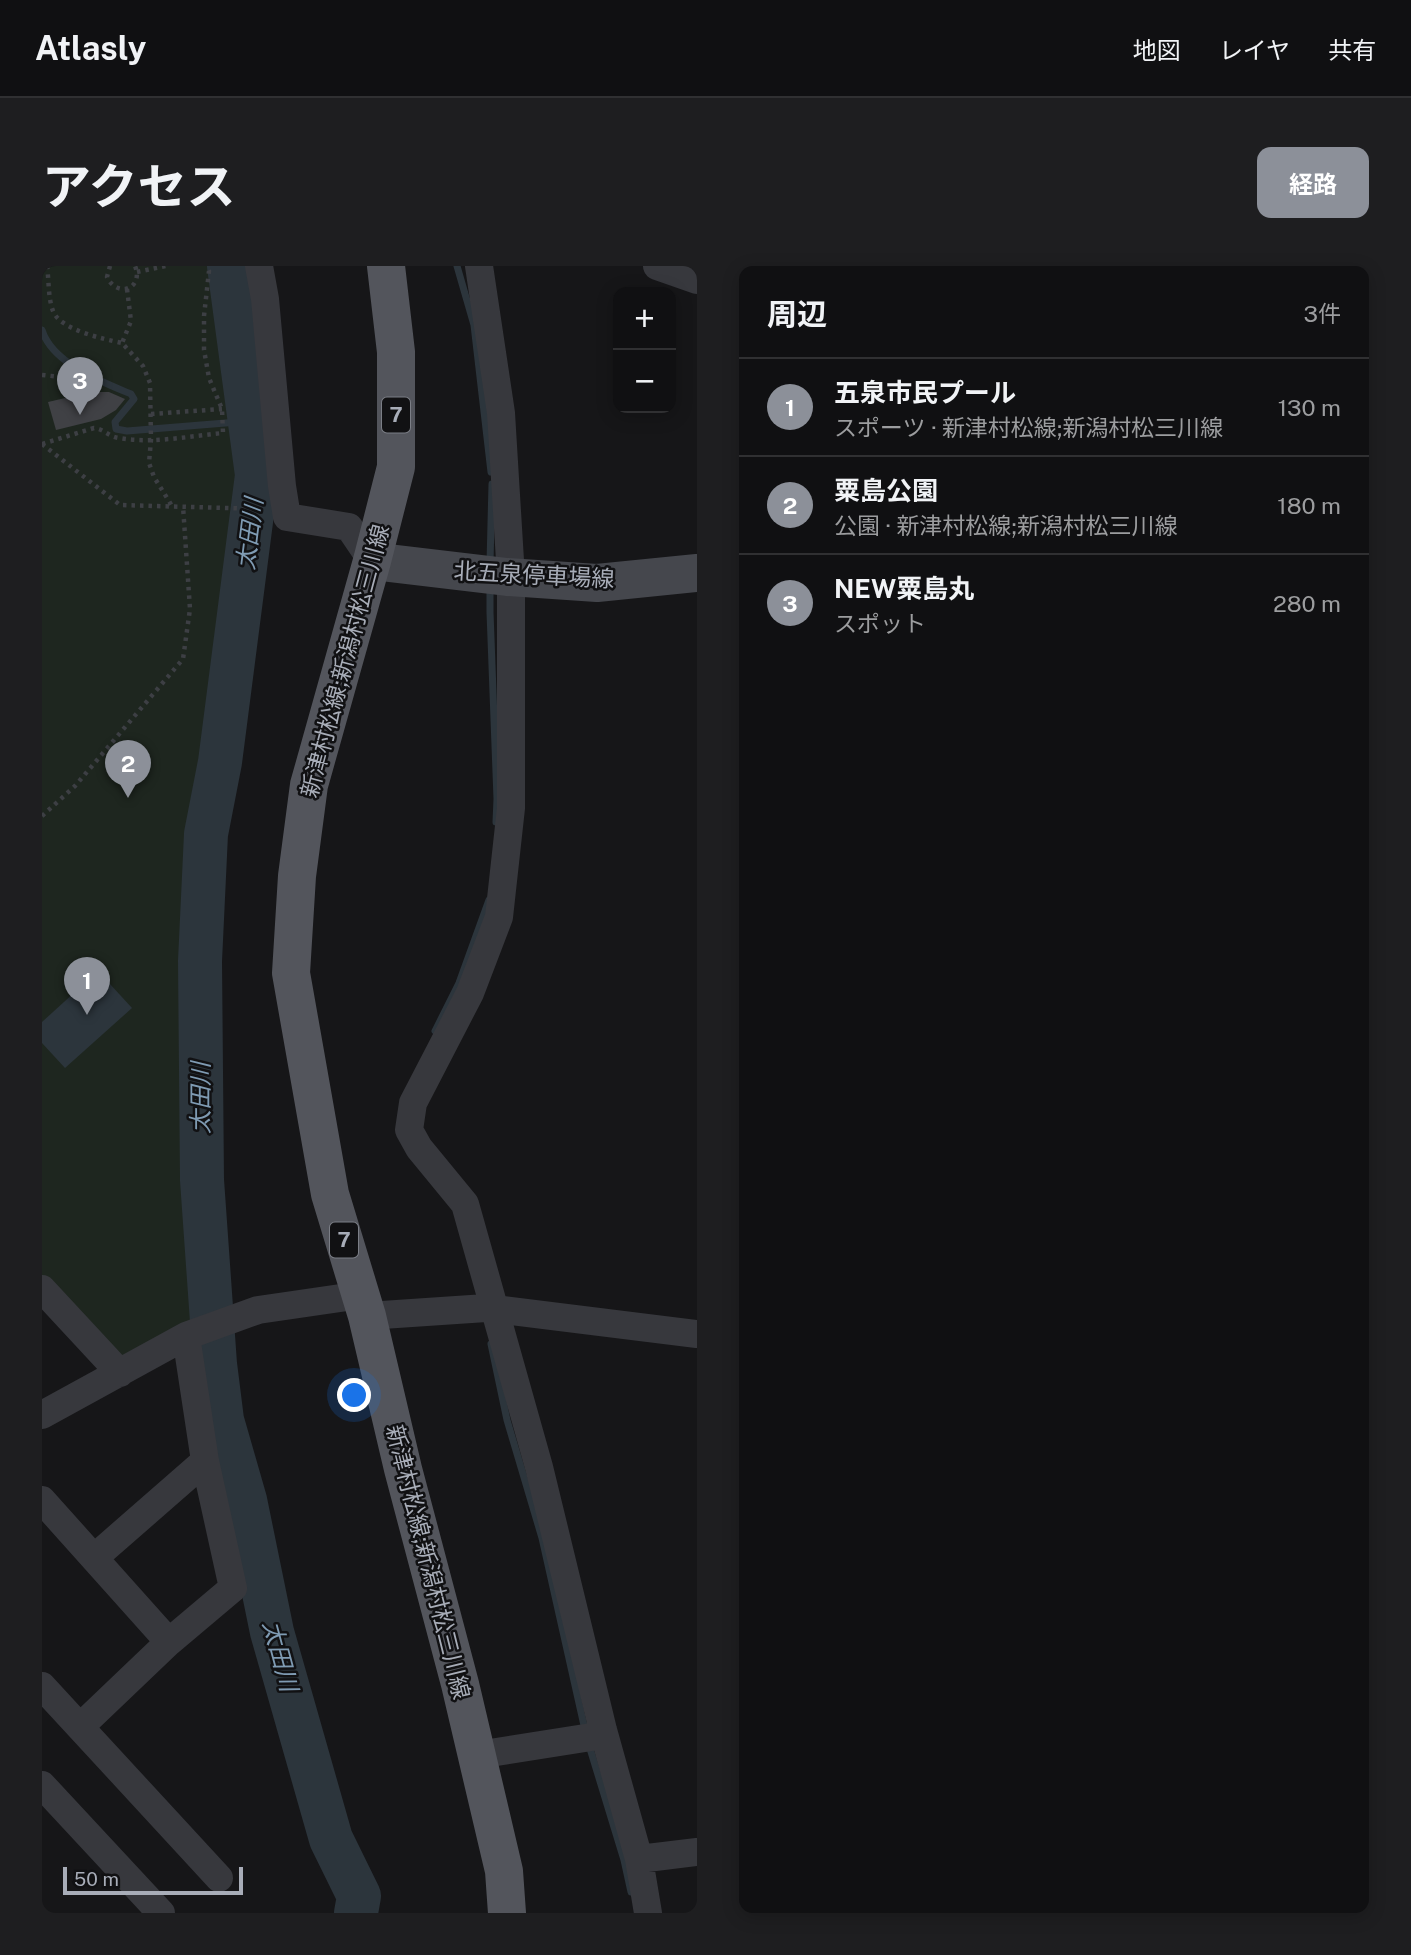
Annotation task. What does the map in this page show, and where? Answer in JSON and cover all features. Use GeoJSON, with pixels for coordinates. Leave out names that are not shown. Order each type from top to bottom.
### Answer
{"type":"FeatureCollection","features":[{"type":"Feature","properties":{"kind":"main road","name":"新津村松線;新潟村松三川線"},"geometry":{"type":"LineString","coordinates":[[386,266],[396,352],[396,467],[309,785],[297,876],[291,972],[330,1194],[364,1306],[403,1469],[460,1684],[504,1871],[507,1913]]}},
{"type":"Feature","properties":{"kind":"main road","name":"北五泉停車場線"},"geometry":{"type":"LineString","coordinates":[[372,561],[512,577],[597,583],[697,573]]}},
{"type":"Feature","properties":{"kind":"street"},"geometry":{"type":"LineString","coordinates":[[259,266],[265,299],[287,517],[349,527],[372,561]]}},
{"type":"Feature","properties":{"kind":"street"},"geometry":{"type":"LineString","coordinates":[[479,266],[501,413],[512,577],[511,808],[499,917],[470,993],[413,1103],[409,1130],[419,1148],[465,1204],[539,1468],[604,1735],[639,1859],[648,1913]]}},
{"type":"Feature","properties":{"kind":"street"},"geometry":{"type":"LineString","coordinates":[[657,266],[697,281]]}},
{"type":"Feature","properties":{"kind":"street"},"geometry":{"type":"LineString","coordinates":[[42,1289],[120,1373]]}},
{"type":"Feature","properties":{"kind":"street"},"geometry":{"type":"LineString","coordinates":[[42,1415],[186,1336],[258,1310],[364,1306],[495,1309],[697,1335]]}},
{"type":"Feature","properties":{"kind":"street"},"geometry":{"type":"LineString","coordinates":[[80,1727],[169,1642],[233,1588],[205,1461],[186,1336]]}},
{"type":"Feature","properties":{"kind":"street"},"geometry":{"type":"LineString","coordinates":[[94,1558],[205,1461]]}},
{"type":"Feature","properties":{"kind":"street"},"geometry":{"type":"LineString","coordinates":[[42,1500],[169,1642]]}},
{"type":"Feature","properties":{"kind":"street"},"geometry":{"type":"LineString","coordinates":[[42,1686],[219,1878]]}},
{"type":"Feature","properties":{"kind":"street"},"geometry":{"type":"LineString","coordinates":[[477,1755],[604,1735]]}},
{"type":"Feature","properties":{"kind":"street"},"geometry":{"type":"LineString","coordinates":[[42,1785],[161,1913]]}},
{"type":"Feature","properties":{"kind":"street"},"geometry":{"type":"LineString","coordinates":[[639,1859],[697,1852]]}},
{"type":"Feature","properties":{"kind":"path"},"geometry":{"type":"LineString","coordinates":[[47,266],[51,309],[56,318],[94,336],[122,343],[143,366],[150,383],[149,463],[154,477],[172,506]]}},
{"type":"Feature","properties":{"kind":"path"},"geometry":{"type":"LineString","coordinates":[[110,266],[107,277],[110,283],[121,289],[133,285],[137,272],[135,266]]}},
{"type":"Feature","properties":{"kind":"path"},"geometry":{"type":"LineString","coordinates":[[137,272],[166,266]]}},
{"type":"Feature","properties":{"kind":"path"},"geometry":{"type":"LineString","coordinates":[[42,444],[94,428],[103,429],[118,438],[151,440],[223,433],[222,409],[209,378],[204,350],[204,316],[209,271],[207,266]]}},
{"type":"Feature","properties":{"kind":"path"},"geometry":{"type":"LineString","coordinates":[[122,343],[131,321],[127,289]]}},
{"type":"Feature","properties":{"kind":"path"},"geometry":{"type":"LineString","coordinates":[[42,375],[71,378],[75,381],[76,389]]}},
{"type":"Feature","properties":{"kind":"path"},"geometry":{"type":"LineString","coordinates":[[151,414],[222,409]]}},
{"type":"Feature","properties":{"kind":"path"},"geometry":{"type":"LineString","coordinates":[[42,444],[120,505],[286,510]]}},
{"type":"Feature","properties":{"kind":"path"},"geometry":{"type":"LineString","coordinates":[[42,816],[75,786],[183,659],[190,609],[183,506]]}},
{"type":"Feature","properties":{"kind":"shaded area"},"geometry":{"type":"Polygon","coordinates":[[[42,266],[229,266],[257,475],[220,762],[206,834],[200,961],[202,1180],[209,1265],[208,1329],[120,1373],[42,1289],[42,266]]]}},
{"type":"Feature","properties":{"kind":"shaded area"},"geometry":{"type":"Polygon","coordinates":[[[98,971],[132,1008],[65,1068],[42,1043],[42,1022],[98,971]]]}},
{"type":"Feature","properties":{"kind":"building"},"geometry":{"type":"Polygon","coordinates":[[[91,392],[109,392],[125,399],[116,410],[101,419],[56,430],[48,402],[91,392]]]}},
{"type":"Feature","properties":{"kind":"waterway","name":"太田川"},"geometry":{"type":"LineString","coordinates":[[229,266],[257,475],[220,762],[206,834],[200,961],[202,1180],[215,1364],[222,1420],[245,1500],[272,1632],[331,1839],[359,1896],[356,1913]]}},
{"type":"Feature","properties":{"kind":"waterway"},"geometry":{"type":"LineString","coordinates":[[457,266],[474,325],[491,472]]}},
{"type":"Feature","properties":{"kind":"waterway"},"geometry":{"type":"LineString","coordinates":[[42,330],[48,342],[67,362],[131,394],[134,399],[115,422],[116,429],[127,431],[250,421]]}},
{"type":"Feature","properties":{"kind":"waterway"},"geometry":{"type":"LineString","coordinates":[[490,563],[492,484]]}},
{"type":"Feature","properties":{"kind":"waterway"},"geometry":{"type":"LineString","coordinates":[[490,585],[496,822]]}},
{"type":"Feature","properties":{"kind":"waterway"},"geometry":{"type":"LineString","coordinates":[[435,1031],[459,983],[489,900]]}},
{"type":"Feature","properties":{"kind":"waterway"},"geometry":{"type":"LineString","coordinates":[[491,1344],[507,1420],[542,1538],[585,1730]]}},
{"type":"Feature","properties":{"kind":"waterway"},"geometry":{"type":"LineString","coordinates":[[588,1742],[631,1892]]}},
{"type":"Feature","properties":{"kind":"place","name":"NEW粟島丸"},"geometry":{"type":"Point","coordinates":[80,415]}},
{"type":"Feature","properties":{"kind":"place","name":"粟島公園"},"geometry":{"type":"Point","coordinates":[128,798]}},
{"type":"Feature","properties":{"kind":"place","name":"五泉市民プール"},"geometry":{"type":"Point","coordinates":[87,1015]}}]}
